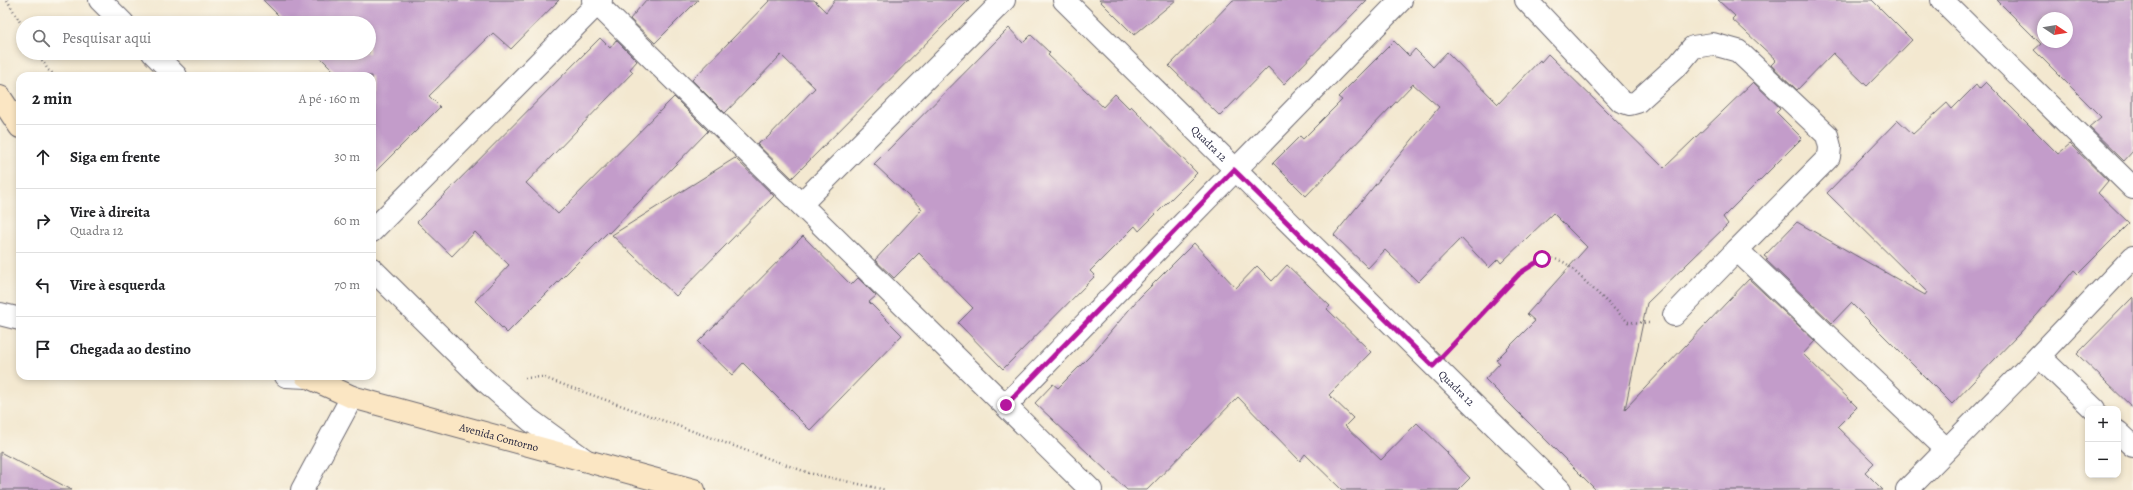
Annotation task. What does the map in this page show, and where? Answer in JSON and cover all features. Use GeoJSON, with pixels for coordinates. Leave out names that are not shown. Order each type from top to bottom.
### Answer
{"type":"FeatureCollection","features":[{"type":"Feature","properties":{"kind":"street"},"geometry":{"type":"LineString","coordinates":[[100,0],[116,16]]}},
{"type":"Feature","properties":{"kind":"street"},"geometry":{"type":"LineString","coordinates":[[801,204],[1004,0]]}},
{"type":"Feature","properties":{"kind":"street","name":"Quadra 12"},"geometry":{"type":"LineString","coordinates":[[1064,0],[1234,170],[1560,490]]}},
{"type":"Feature","properties":{"kind":"street"},"geometry":{"type":"LineString","coordinates":[[1006,405],[1401,0]]}},
{"type":"Feature","properties":{"kind":"street"},"geometry":{"type":"LineString","coordinates":[[1526,0],[1621,101],[1630,104],[1637,102],[1679,64],[1693,46],[1713,44],[1738,51],[1827,135],[1830,147],[1829,157],[1674,315]]}},
{"type":"Feature","properties":{"kind":"street"},"geometry":{"type":"LineString","coordinates":[[1942,0],[2133,188]]}},
{"type":"Feature","properties":{"kind":"street"},"geometry":{"type":"LineString","coordinates":[[376,227],[597,1],[1091,490]]}},
{"type":"Feature","properties":{"kind":"street"},"geometry":{"type":"LineString","coordinates":[[160,60],[172,72]]}},
{"type":"Feature","properties":{"kind":"street"},"geometry":{"type":"LineString","coordinates":[[0,97],[16,121]]}},
{"type":"Feature","properties":{"kind":"street"},"geometry":{"type":"LineString","coordinates":[[1737,250],[1946,449]]}},
{"type":"Feature","properties":{"kind":"street"},"geometry":{"type":"LineString","coordinates":[[1906,490],[2039,356],[2133,256]]}},
{"type":"Feature","properties":{"kind":"street"},"geometry":{"type":"LineString","coordinates":[[376,273],[483,379],[530,420],[588,462]]}},
{"type":"Feature","properties":{"kind":"street"},"geometry":{"type":"LineString","coordinates":[[0,314],[16,318]]}},
{"type":"Feature","properties":{"kind":"street"},"geometry":{"type":"LineString","coordinates":[[2039,356],[2091,406]]}},
{"type":"Feature","properties":{"kind":"street","name":"Avenida Contorno"},"geometry":{"type":"LineString","coordinates":[[315,380],[352,397],[588,462],[655,485],[694,490]]}},
{"type":"Feature","properties":{"kind":"street"},"geometry":{"type":"LineString","coordinates":[[302,490],[352,397]]}},
{"type":"Feature","properties":{"kind":"street"},"geometry":{"type":"LineString","coordinates":[[2121,435],[2133,446]]}},
{"type":"Feature","properties":{"kind":"path"},"geometry":{"type":"LineString","coordinates":[[7,0],[16,16]]}},
{"type":"Feature","properties":{"kind":"path"},"geometry":{"type":"LineString","coordinates":[[42,60],[51,72]]}},
{"type":"Feature","properties":{"kind":"path"},"geometry":{"type":"LineString","coordinates":[[1433,366],[1520,273],[1542,259],[1559,259],[1568,265],[1628,322],[1659,323],[1674,315]]}},
{"type":"Feature","properties":{"kind":"path"},"geometry":{"type":"LineString","coordinates":[[483,379],[542,377],[809,473],[886,490]]}},
{"type":"Feature","properties":{"kind":"building"},"geometry":{"type":"Polygon","coordinates":[[[263,0],[559,0],[511,49],[493,33],[429,96],[440,107],[376,171],[376,72],[335,72],[323,60],[376,60],[376,16],[279,16],[263,0]]]}},
{"type":"Feature","properties":{"kind":"building"},"geometry":{"type":"Polygon","coordinates":[[[646,0],[698,0],[655,43],[630,19],[646,0]]]}},
{"type":"Feature","properties":{"kind":"building"},"geometry":{"type":"Polygon","coordinates":[[[770,0],[814,0],[826,12],[835,0],[969,0],[792,178],[757,144],[767,138],[815,88],[781,55],[725,113],[692,80],[770,0]]]}},
{"type":"Feature","properties":{"kind":"building"},"geometry":{"type":"Polygon","coordinates":[[[1099,0],[1176,0],[1134,35],[1099,0]]]}},
{"type":"Feature","properties":{"kind":"building"},"geometry":{"type":"Polygon","coordinates":[[[1233,0],[1367,0],[1284,84],[1268,67],[1220,116],[1169,66],[1233,0]]]}},
{"type":"Feature","properties":{"kind":"building"},"geometry":{"type":"Polygon","coordinates":[[[1718,0],[1872,0],[1912,40],[1867,86],[1833,53],[1797,90],[1771,65],[1776,60],[1732,19],[1735,16],[1718,0]]]}},
{"type":"Feature","properties":{"kind":"building"},"geometry":{"type":"Polygon","coordinates":[[[1997,0],[2133,0],[2133,151],[2124,161],[2089,127],[2101,117],[2034,50],[2037,47],[2073,48],[2073,12],[2037,12],[2037,40],[1997,0]]]}},
{"type":"Feature","properties":{"kind":"building"},"geometry":{"type":"Polygon","coordinates":[[[1009,28],[1023,43],[1031,35],[1050,53],[1048,55],[1103,107],[1115,94],[1129,108],[1131,106],[1197,173],[1139,231],[1135,226],[1090,271],[1095,276],[1003,369],[958,323],[973,308],[919,253],[894,278],[875,260],[922,209],[874,164],[1009,28]]]}},
{"type":"Feature","properties":{"kind":"building"},"geometry":{"type":"Polygon","coordinates":[[[600,38],[610,48],[616,40],[637,61],[630,69],[633,72],[526,183],[558,214],[674,97],[708,131],[609,233],[608,232],[507,333],[475,301],[509,265],[475,232],[452,256],[417,222],[600,38]]]}},
{"type":"Feature","properties":{"kind":"building"},"geometry":{"type":"Polygon","coordinates":[[[1394,41],[1409,56],[1415,49],[1433,67],[1447,52],[1498,104],[1540,60],[1541,62],[1548,54],[1664,168],[1753,82],[1780,108],[1776,112],[1802,138],[1723,217],[1728,224],[1647,303],[1625,409],[1749,279],[1815,341],[1803,354],[1857,407],[1837,427],[1874,463],[1865,472],[1883,490],[1596,490],[1485,379],[1500,363],[1496,360],[1535,321],[1527,314],[1587,247],[1553,213],[1501,263],[1498,259],[1489,268],[1461,238],[1418,282],[1385,250],[1368,268],[1334,235],[1439,107],[1413,84],[1306,196],[1273,163],[1300,136],[1303,139],[1342,100],[1338,97],[1394,41]]]}},
{"type":"Feature","properties":{"kind":"building"},"geometry":{"type":"Polygon","coordinates":[[[1986,82],[2058,154],[2070,144],[2108,181],[2098,193],[2129,223],[2078,274],[2074,270],[2037,315],[1952,404],[1851,303],[1832,323],[1766,260],[1768,259],[1764,256],[1797,222],[1925,295],[1927,292],[1827,193],[1898,120],[1913,134],[1947,103],[1952,109],[1976,85],[1979,89],[1986,82]]]}},
{"type":"Feature","properties":{"kind":"building"},"geometry":{"type":"Polygon","coordinates":[[[735,158],[774,196],[676,296],[612,235],[735,158]]]}},
{"type":"Feature","properties":{"kind":"building"},"geometry":{"type":"Polygon","coordinates":[[[803,236],[851,285],[858,278],[876,296],[869,302],[902,335],[810,430],[743,363],[732,375],[698,342],[803,236]]]}},
{"type":"Feature","properties":{"kind":"building"},"geometry":{"type":"Polygon","coordinates":[[[1194,243],[1236,288],[1257,266],[1272,281],[1287,265],[1330,306],[1327,309],[1371,352],[1329,395],[1353,418],[1345,426],[1381,460],[1417,423],[1448,453],[1447,454],[1470,478],[1458,490],[1342,490],[1305,454],[1300,461],[1238,397],[1147,490],[1127,490],[1035,403],[1053,384],[1058,388],[1090,356],[1139,298],[1194,243]]]}},
{"type":"Feature","properties":{"kind":"building"},"geometry":{"type":"Polygon","coordinates":[[[2133,297],[2133,408],[2077,354],[2133,297]]]}},
{"type":"Feature","properties":{"kind":"building"},"geometry":{"type":"Polygon","coordinates":[[[0,452],[72,490],[0,490],[0,452]]]}},
{"type":"Feature","properties":{"kind":"route"},"geometry":{"type":"LineString","coordinates":[[1006,405],[1234,170],[1433,366],[1520,273],[1542,259]]}}]}
